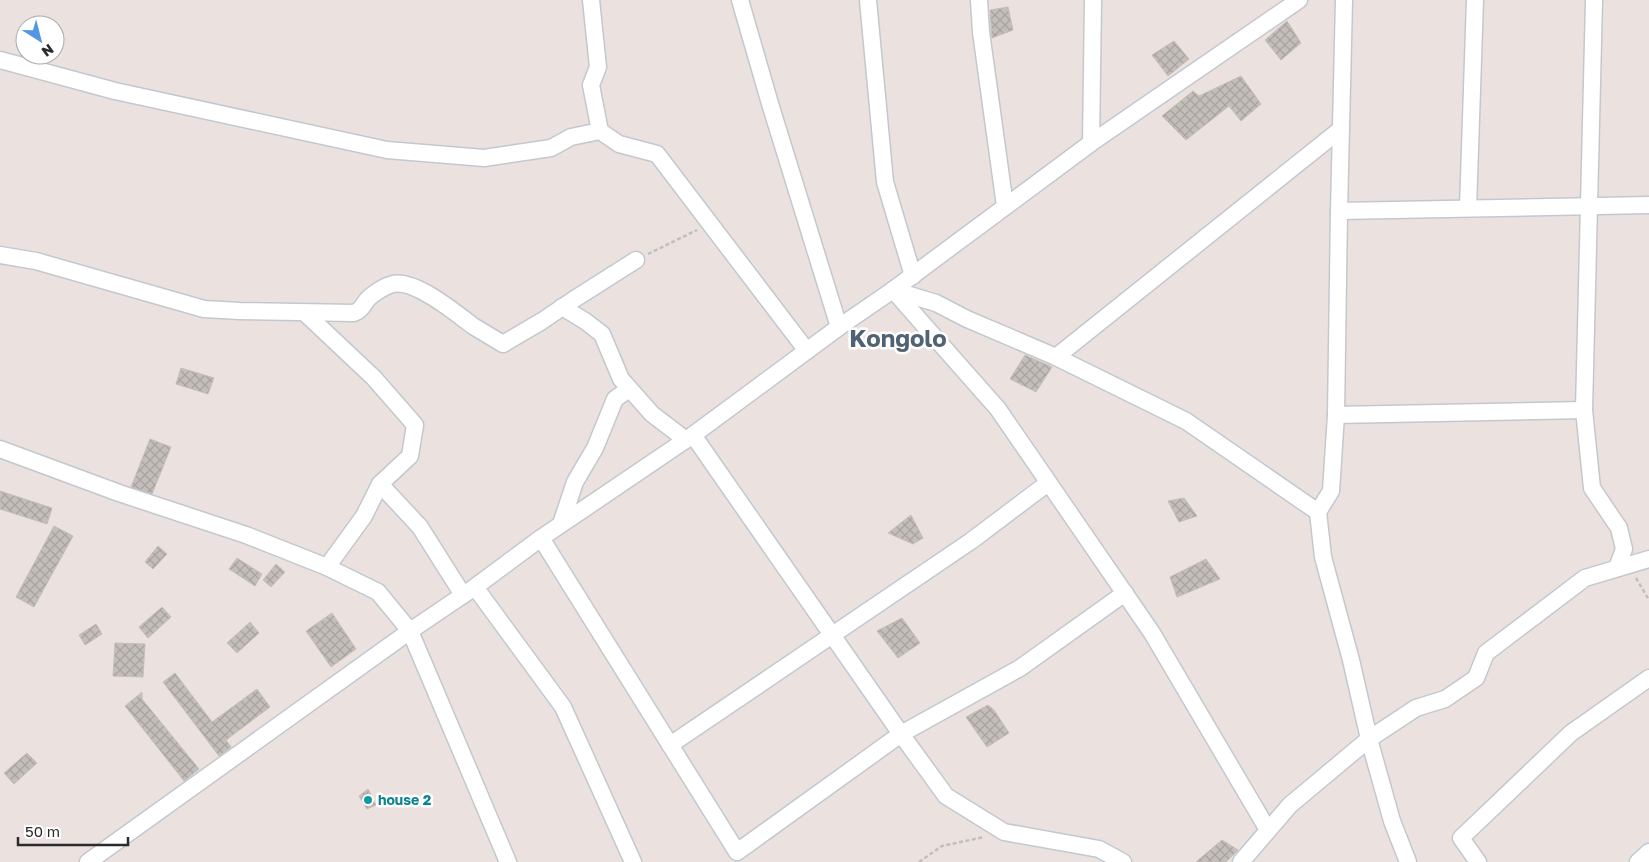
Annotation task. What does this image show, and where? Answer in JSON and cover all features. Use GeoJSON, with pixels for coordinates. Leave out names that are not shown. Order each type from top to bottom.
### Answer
{"type":"FeatureCollection","features":[{"type":"Feature","properties":{"kind":"street"},"geometry":{"type":"LineString","coordinates":[[592,0],[598,67],[591,85],[600,131],[619,144],[657,154],[806,351]]}},
{"type":"Feature","properties":{"kind":"street"},"geometry":{"type":"LineString","coordinates":[[740,0],[839,327]]}},
{"type":"Feature","properties":{"kind":"street"},"geometry":{"type":"LineString","coordinates":[[868,0],[885,182],[913,276]]}},
{"type":"Feature","properties":{"kind":"street"},"geometry":{"type":"LineString","coordinates":[[978,0],[1005,206]]}},
{"type":"Feature","properties":{"kind":"street"},"geometry":{"type":"LineString","coordinates":[[1091,143],[1093,0]]}},
{"type":"Feature","properties":{"kind":"street"},"geometry":{"type":"LineString","coordinates":[[95,860],[410,631],[561,524],[689,437],[839,327],[913,276],[1091,143],[1299,0]]}},
{"type":"Feature","properties":{"kind":"street"},"geometry":{"type":"LineString","coordinates":[[1344,0],[1336,415],[1331,491],[1318,512],[1323,557],[1351,660],[1369,739],[1392,821],[1408,862]]}},
{"type":"Feature","properties":{"kind":"street"},"geometry":{"type":"LineString","coordinates":[[1468,208],[1475,0]]}},
{"type":"Feature","properties":{"kind":"street"},"geometry":{"type":"LineString","coordinates":[[1594,0],[1584,410],[1592,488],[1619,528],[1624,549],[1622,567]]}},
{"type":"Feature","properties":{"kind":"street"},"geometry":{"type":"LineString","coordinates":[[0,60],[106,89],[386,150],[484,158],[551,148],[571,137],[600,131]]}},
{"type":"Feature","properties":{"kind":"street"},"geometry":{"type":"LineString","coordinates":[[1056,357],[1341,129]]}},
{"type":"Feature","properties":{"kind":"street"},"geometry":{"type":"LineString","coordinates":[[1339,211],[1649,205]]}},
{"type":"Feature","properties":{"kind":"street"},"geometry":{"type":"LineString","coordinates":[[0,255],[36,261],[204,309],[354,313],[361,310],[367,300],[381,289],[393,284],[410,286],[433,296],[503,344],[542,322],[636,260]]}},
{"type":"Feature","properties":{"kind":"street"},"geometry":{"type":"LineString","coordinates":[[893,290],[936,303],[1056,357],[1186,421],[1318,512]]}},
{"type":"Feature","properties":{"kind":"street"},"geometry":{"type":"LineString","coordinates":[[893,290],[998,409],[1152,633],[1268,830]]}},
{"type":"Feature","properties":{"kind":"street"},"geometry":{"type":"LineString","coordinates":[[562,308],[585,321],[602,334],[621,379],[629,389],[652,414],[689,437],[946,796],[1004,832],[1099,848],[1123,862]]}},
{"type":"Feature","properties":{"kind":"street"},"geometry":{"type":"LineString","coordinates":[[305,313],[374,378],[415,425],[410,456],[380,484],[364,516],[327,567]]}},
{"type":"Feature","properties":{"kind":"street"},"geometry":{"type":"LineString","coordinates":[[561,524],[576,482],[595,448],[615,399],[629,389]]}},
{"type":"Feature","properties":{"kind":"street"},"geometry":{"type":"LineString","coordinates":[[1336,415],[1584,410]]}},
{"type":"Feature","properties":{"kind":"street"},"geometry":{"type":"LineString","coordinates":[[0,449],[118,493],[246,535],[327,567],[378,592],[410,631],[508,862]]}},
{"type":"Feature","properties":{"kind":"street"},"geometry":{"type":"LineString","coordinates":[[670,744],[971,541],[1048,482]]}},
{"type":"Feature","properties":{"kind":"street"},"geometry":{"type":"LineString","coordinates":[[380,484],[420,527],[469,591],[564,707],[633,862]]}},
{"type":"Feature","properties":{"kind":"street"},"geometry":{"type":"LineString","coordinates":[[541,538],[737,852],[901,734],[1020,668],[1125,594]]}},
{"type":"Feature","properties":{"kind":"street"},"geometry":{"type":"LineString","coordinates":[[1241,862],[1290,804],[1369,739],[1416,708],[1445,699],[1476,678],[1486,653],[1585,578],[1649,559]]}},
{"type":"Feature","properties":{"kind":"street"},"geometry":{"type":"LineString","coordinates":[[1478,862],[1461,838],[1571,733],[1649,678]]}},
{"type":"Feature","properties":{"kind":"street"},"geometry":{"type":"LineString","coordinates":[[1638,862],[1649,852]]}},
{"type":"Feature","properties":{"kind":"path"},"geometry":{"type":"LineString","coordinates":[[636,260],[710,223]]}},
{"type":"Feature","properties":{"kind":"path"},"geometry":{"type":"LineString","coordinates":[[1622,567],[1649,600]]}},
{"type":"Feature","properties":{"kind":"path"},"geometry":{"type":"LineString","coordinates":[[919,862],[942,846],[1004,832]]}},
{"type":"Feature","properties":{"kind":"building"},"geometry":{"type":"Polygon","coordinates":[[[1008,7],[1013,30],[992,38],[990,10],[1008,7]]]}},
{"type":"Feature","properties":{"kind":"building"},"geometry":{"type":"Polygon","coordinates":[[[1287,21],[1301,43],[1281,60],[1265,40],[1287,21]]]}},
{"type":"Feature","properties":{"kind":"building"},"geometry":{"type":"Polygon","coordinates":[[[1174,41],[1189,59],[1168,76],[1152,55],[1174,41]]]}},
{"type":"Feature","properties":{"kind":"building"},"geometry":{"type":"Polygon","coordinates":[[[1241,76],[1261,104],[1241,121],[1229,106],[1186,140],[1162,116],[1193,91],[1199,96],[1241,76]]]}},
{"type":"Feature","properties":{"kind":"building"},"geometry":{"type":"Polygon","coordinates":[[[1025,355],[1052,367],[1036,392],[1010,379],[1025,355]]]}},
{"type":"Feature","properties":{"kind":"building"},"geometry":{"type":"Polygon","coordinates":[[[181,368],[214,378],[208,394],[176,384],[181,368]]]}},
{"type":"Feature","properties":{"kind":"building"},"geometry":{"type":"Polygon","coordinates":[[[150,439],[171,447],[152,494],[131,487],[150,439]]]}},
{"type":"Feature","properties":{"kind":"building"},"geometry":{"type":"Polygon","coordinates":[[[0,491],[52,508],[47,524],[0,509],[0,491]]]}},
{"type":"Feature","properties":{"kind":"building"},"geometry":{"type":"Polygon","coordinates":[[[1184,498],[1197,516],[1179,522],[1168,501],[1184,498]]]}},
{"type":"Feature","properties":{"kind":"building"},"geometry":{"type":"Polygon","coordinates":[[[911,515],[923,538],[913,544],[888,533],[911,515]]]}},
{"type":"Feature","properties":{"kind":"building"},"geometry":{"type":"Polygon","coordinates":[[[54,526],[73,536],[34,607],[16,597],[54,526]]]}},
{"type":"Feature","properties":{"kind":"building"},"geometry":{"type":"Polygon","coordinates":[[[158,546],[167,554],[153,569],[145,562],[158,546]]]}},
{"type":"Feature","properties":{"kind":"building"},"geometry":{"type":"Polygon","coordinates":[[[237,558],[262,574],[255,586],[229,569],[237,558]]]}},
{"type":"Feature","properties":{"kind":"building"},"geometry":{"type":"Polygon","coordinates":[[[1206,559],[1220,579],[1177,597],[1170,577],[1206,559]]]}},
{"type":"Feature","properties":{"kind":"building"},"geometry":{"type":"Polygon","coordinates":[[[276,564],[285,572],[271,587],[263,580],[276,564]]]}},
{"type":"Feature","properties":{"kind":"building"},"geometry":{"type":"Polygon","coordinates":[[[162,607],[171,617],[148,638],[139,627],[162,607]]]}},
{"type":"Feature","properties":{"kind":"building"},"geometry":{"type":"Polygon","coordinates":[[[332,613],[356,649],[331,667],[306,631],[332,613]]]}},
{"type":"Feature","properties":{"kind":"building"},"geometry":{"type":"Polygon","coordinates":[[[902,618],[920,643],[898,658],[877,631],[902,618]]]}},
{"type":"Feature","properties":{"kind":"building"},"geometry":{"type":"Polygon","coordinates":[[[250,622],[259,633],[237,653],[227,643],[250,622]]]}},
{"type":"Feature","properties":{"kind":"building"},"geometry":{"type":"Polygon","coordinates":[[[96,624],[102,634],[85,645],[79,635],[96,624]]]}},
{"type":"Feature","properties":{"kind":"building"},"geometry":{"type":"Polygon","coordinates":[[[115,643],[145,644],[143,677],[113,676],[115,643]]]}},
{"type":"Feature","properties":{"kind":"building"},"geometry":{"type":"Polygon","coordinates":[[[175,673],[212,722],[257,689],[270,707],[226,740],[231,747],[219,756],[163,682],[175,673]]]}},
{"type":"Feature","properties":{"kind":"building"},"geometry":{"type":"Polygon","coordinates":[[[142,692],[142,699],[199,769],[184,781],[125,706],[142,692]]]}},
{"type":"Feature","properties":{"kind":"building"},"geometry":{"type":"Polygon","coordinates":[[[988,705],[994,710],[1009,733],[987,747],[966,717],[988,705]]]}},
{"type":"Feature","properties":{"kind":"building"},"geometry":{"type":"Polygon","coordinates":[[[27,753],[37,763],[14,784],[4,773],[27,753]]]}},
{"type":"Feature","properties":{"kind":"building","name":"house 2"},"geometry":{"type":"Polygon","coordinates":[[[368,789],[376,805],[367,809],[359,796],[368,789]]]}},
{"type":"Feature","properties":{"kind":"building"},"geometry":{"type":"Polygon","coordinates":[[[1222,840],[1238,850],[1226,862],[1196,862],[1222,840]]]}},
{"type":"Feature","properties":{"kind":"place","name":"house 2"},"geometry":{"type":"Point","coordinates":[368,800]}},
{"type":"Feature","properties":{"kind":"district","name":"Kongolo"},"geometry":{"type":"Point","coordinates":[898,339]}}]}
